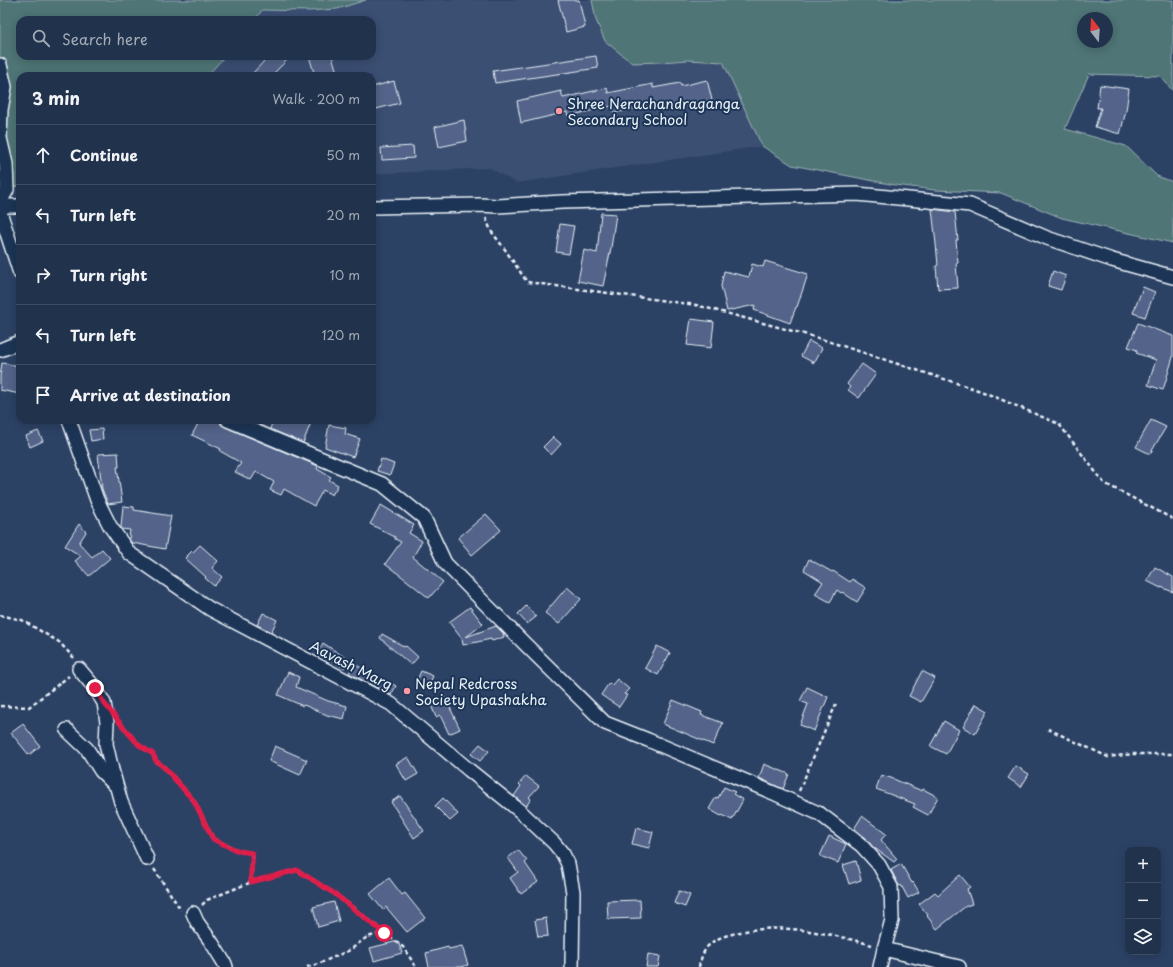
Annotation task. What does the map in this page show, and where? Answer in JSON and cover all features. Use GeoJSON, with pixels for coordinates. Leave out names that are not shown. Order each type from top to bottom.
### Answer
{"type":"FeatureCollection","features":[{"type":"Feature","properties":{"kind":"street"},"geometry":{"type":"LineString","coordinates":[[0,65],[5,87],[1,110],[0,138],[6,164],[6,190],[0,202]]}},
{"type":"Feature","properties":{"kind":"street"},"geometry":{"type":"LineString","coordinates":[[376,207],[497,206],[562,202],[857,194],[970,205],[1047,238],[1112,260],[1173,277]]}},
{"type":"Feature","properties":{"kind":"street"},"geometry":{"type":"LineString","coordinates":[[0,206],[16,206]]}},
{"type":"Feature","properties":{"kind":"street"},"geometry":{"type":"LineString","coordinates":[[0,212],[16,261]]}},
{"type":"Feature","properties":{"kind":"street"},"geometry":{"type":"LineString","coordinates":[[0,350],[16,344]]}},
{"type":"Feature","properties":{"kind":"street","name":"Aavash Marg"},"geometry":{"type":"LineString","coordinates":[[70,424],[97,500],[110,526],[129,553],[210,609],[391,704],[520,811],[554,843],[563,854],[568,864],[573,892],[572,967]]}},
{"type":"Feature","properties":{"kind":"street"},"geometry":{"type":"LineString","coordinates":[[238,424],[382,484],[418,513],[424,518],[445,563],[605,723],[820,814],[861,845],[879,865],[891,888],[892,920],[880,967]]}},
{"type":"Feature","properties":{"kind":"street"},"geometry":{"type":"LineString","coordinates":[[79,669],[95,688],[104,703],[107,722],[106,744],[112,770],[121,802],[147,859]]}},
{"type":"Feature","properties":{"kind":"street"},"geometry":{"type":"LineString","coordinates":[[67,730],[87,749],[101,771],[117,786]]}},
{"type":"Feature","properties":{"kind":"street"},"geometry":{"type":"LineString","coordinates":[[193,913],[197,922],[212,943],[226,967]]}},
{"type":"Feature","properties":{"kind":"street"},"geometry":{"type":"LineString","coordinates":[[884,949],[958,967]]}},
{"type":"Feature","properties":{"kind":"path"},"geometry":{"type":"LineString","coordinates":[[480,205],[491,231],[527,282],[696,305],[815,337],[982,390],[1059,424],[1104,483],[1173,519]]}},
{"type":"Feature","properties":{"kind":"path"},"geometry":{"type":"LineString","coordinates":[[0,615],[22,620],[59,642],[83,666],[29,706],[0,706]]}},
{"type":"Feature","properties":{"kind":"path"},"geometry":{"type":"LineString","coordinates":[[104,703],[139,745],[153,754],[156,761],[165,768],[194,801],[213,839],[239,851],[252,853],[253,862],[250,872],[251,882]]}},
{"type":"Feature","properties":{"kind":"path"},"geometry":{"type":"LineString","coordinates":[[794,802],[836,704]]}},
{"type":"Feature","properties":{"kind":"path"},"geometry":{"type":"LineString","coordinates":[[1048,729],[1108,757],[1133,754],[1173,754]]}},
{"type":"Feature","properties":{"kind":"path"},"geometry":{"type":"LineString","coordinates":[[147,859],[187,919],[207,900],[251,882],[297,870],[335,894],[403,947],[416,967]]}},
{"type":"Feature","properties":{"kind":"path"},"geometry":{"type":"LineString","coordinates":[[699,967],[706,948],[721,937],[765,928],[833,935],[884,949]]}},
{"type":"Feature","properties":{"kind":"path"},"geometry":{"type":"LineString","coordinates":[[307,967],[318,964],[350,950],[367,937],[384,933]]}},
{"type":"Feature","properties":{"kind":"shaded area","name":"Shree Nerachandraganga Secondary School"},"geometry":{"type":"Polygon","coordinates":[[[366,0],[592,0],[661,62],[688,60],[723,62],[762,146],[516,183],[490,168],[376,174],[376,72],[211,72],[221,60],[376,60],[376,16],[258,16],[262,10],[308,11],[336,9],[366,0]]]}},
{"type":"Feature","properties":{"kind":"green space"},"geometry":{"type":"Polygon","coordinates":[[[0,0],[366,0],[337,9],[308,11],[262,10],[258,16],[16,16],[16,60],[221,60],[211,72],[16,72],[16,187],[5,188],[0,168],[0,0]]]}},
{"type":"Feature","properties":{"kind":"green space"},"geometry":{"type":"Polygon","coordinates":[[[592,0],[1173,0],[1173,91],[1160,76],[1089,74],[1065,129],[1126,146],[1157,176],[1173,182],[1173,243],[1062,218],[1001,193],[935,190],[895,185],[792,165],[762,146],[723,62],[688,60],[632,63],[605,41],[596,20],[592,0]]]}},
{"type":"Feature","properties":{"kind":"building"},"geometry":{"type":"Polygon","coordinates":[[[558,0],[579,0],[585,27],[566,32],[558,0]]]}},
{"type":"Feature","properties":{"kind":"building"},"geometry":{"type":"Polygon","coordinates":[[[596,56],[598,68],[495,83],[493,71],[596,56]]]}},
{"type":"Feature","properties":{"kind":"building"},"geometry":{"type":"Polygon","coordinates":[[[265,60],[287,60],[275,72],[254,72],[265,60]]]}},
{"type":"Feature","properties":{"kind":"building"},"geometry":{"type":"Polygon","coordinates":[[[310,60],[333,60],[337,72],[314,72],[310,60]]]}},
{"type":"Feature","properties":{"kind":"building"},"geometry":{"type":"Polygon","coordinates":[[[707,80],[712,100],[686,106],[686,102],[659,108],[658,104],[614,113],[612,106],[568,116],[567,112],[521,123],[517,101],[561,91],[563,98],[607,88],[608,93],[653,84],[653,88],[680,83],[681,86],[707,80]]]}},
{"type":"Feature","properties":{"kind":"building"},"geometry":{"type":"Polygon","coordinates":[[[394,81],[400,103],[376,109],[376,86],[394,81]]]}},
{"type":"Feature","properties":{"kind":"building"},"geometry":{"type":"Polygon","coordinates":[[[1100,85],[1129,89],[1126,111],[1120,134],[1095,127],[1101,108],[1097,108],[1100,85]]]}},
{"type":"Feature","properties":{"kind":"building"},"geometry":{"type":"Polygon","coordinates":[[[464,120],[467,141],[439,147],[435,127],[464,120]]]}},
{"type":"Feature","properties":{"kind":"building"},"geometry":{"type":"Polygon","coordinates":[[[413,146],[414,158],[382,160],[381,148],[413,146]]]}},
{"type":"Feature","properties":{"kind":"building"},"geometry":{"type":"Polygon","coordinates":[[[932,209],[955,212],[958,240],[956,240],[958,263],[956,263],[958,288],[938,289],[936,266],[938,265],[932,209]]]}},
{"type":"Feature","properties":{"kind":"building"},"geometry":{"type":"Polygon","coordinates":[[[601,213],[616,214],[603,286],[578,281],[584,250],[597,253],[601,213]]]}},
{"type":"Feature","properties":{"kind":"building"},"geometry":{"type":"Polygon","coordinates":[[[560,224],[574,226],[569,254],[556,252],[560,224]]]}},
{"type":"Feature","properties":{"kind":"building"},"geometry":{"type":"Polygon","coordinates":[[[765,261],[808,274],[790,323],[754,310],[755,305],[727,311],[721,286],[724,271],[749,277],[752,264],[763,267],[765,261]]]}},
{"type":"Feature","properties":{"kind":"building"},"geometry":{"type":"Polygon","coordinates":[[[1053,271],[1066,276],[1061,290],[1048,286],[1053,271]]]}},
{"type":"Feature","properties":{"kind":"building"},"geometry":{"type":"Polygon","coordinates":[[[1143,287],[1155,292],[1145,317],[1133,313],[1143,287]]]}},
{"type":"Feature","properties":{"kind":"building"},"geometry":{"type":"Polygon","coordinates":[[[691,319],[714,322],[711,348],[687,345],[691,319]]]}},
{"type":"Feature","properties":{"kind":"building"},"geometry":{"type":"Polygon","coordinates":[[[1138,323],[1173,336],[1173,357],[1163,390],[1148,385],[1156,360],[1136,353],[1137,350],[1128,347],[1138,323]]]}},
{"type":"Feature","properties":{"kind":"building"},"geometry":{"type":"Polygon","coordinates":[[[809,341],[822,348],[814,363],[801,356],[809,341]]]}},
{"type":"Feature","properties":{"kind":"building"},"geometry":{"type":"Polygon","coordinates":[[[2,363],[16,365],[16,393],[0,390],[2,363]]]}},
{"type":"Feature","properties":{"kind":"building"},"geometry":{"type":"Polygon","coordinates":[[[862,364],[876,374],[859,398],[848,390],[850,387],[847,384],[862,364]]]}},
{"type":"Feature","properties":{"kind":"building"},"geometry":{"type":"Polygon","coordinates":[[[1151,420],[1166,427],[1150,454],[1136,447],[1151,420]]]}},
{"type":"Feature","properties":{"kind":"building"},"geometry":{"type":"Polygon","coordinates":[[[198,424],[221,424],[318,466],[317,469],[331,477],[329,480],[338,485],[332,495],[323,490],[314,506],[284,489],[281,495],[270,490],[274,482],[256,472],[251,480],[235,472],[241,463],[220,451],[221,449],[192,435],[198,424]]]}},
{"type":"Feature","properties":{"kind":"building"},"geometry":{"type":"Polygon","coordinates":[[[272,424],[310,424],[303,443],[270,429],[272,424]]]}},
{"type":"Feature","properties":{"kind":"building"},"geometry":{"type":"Polygon","coordinates":[[[329,425],[346,428],[345,434],[360,439],[353,457],[325,447],[329,425]]]}},
{"type":"Feature","properties":{"kind":"building"},"geometry":{"type":"Polygon","coordinates":[[[102,429],[103,439],[91,441],[89,430],[102,429]]]}},
{"type":"Feature","properties":{"kind":"building"},"geometry":{"type":"Polygon","coordinates":[[[38,431],[43,441],[30,447],[26,436],[38,431]]]}},
{"type":"Feature","properties":{"kind":"building"},"geometry":{"type":"Polygon","coordinates":[[[553,437],[561,444],[551,455],[543,447],[553,437]]]}},
{"type":"Feature","properties":{"kind":"building"},"geometry":{"type":"Polygon","coordinates":[[[118,453],[119,467],[117,467],[122,502],[108,504],[102,489],[98,454],[118,453]]]}},
{"type":"Feature","properties":{"kind":"building"},"geometry":{"type":"Polygon","coordinates":[[[381,459],[394,464],[390,475],[377,471],[381,459]]]}},
{"type":"Feature","properties":{"kind":"building"},"geometry":{"type":"Polygon","coordinates":[[[381,505],[414,525],[409,533],[422,541],[413,557],[443,582],[429,598],[385,564],[401,542],[395,539],[395,537],[370,524],[381,505]]]}},
{"type":"Feature","properties":{"kind":"building"},"geometry":{"type":"Polygon","coordinates":[[[123,506],[134,507],[134,510],[171,516],[165,549],[132,543],[129,539],[130,530],[122,529],[121,527],[123,506]]]}},
{"type":"Feature","properties":{"kind":"building"},"geometry":{"type":"Polygon","coordinates":[[[486,514],[501,530],[472,555],[458,538],[486,514]]]}},
{"type":"Feature","properties":{"kind":"building"},"geometry":{"type":"Polygon","coordinates":[[[79,524],[86,532],[79,543],[92,557],[102,549],[110,558],[89,576],[75,561],[81,556],[65,546],[79,524]]]}},
{"type":"Feature","properties":{"kind":"building"},"geometry":{"type":"Polygon","coordinates":[[[200,545],[218,561],[212,568],[222,577],[214,586],[185,558],[200,545]]]}},
{"type":"Feature","properties":{"kind":"building"},"geometry":{"type":"Polygon","coordinates":[[[809,559],[832,572],[833,571],[850,582],[852,579],[866,588],[857,602],[837,590],[830,602],[815,594],[823,582],[804,570],[809,559]]]}},
{"type":"Feature","properties":{"kind":"building"},"geometry":{"type":"Polygon","coordinates":[[[1155,567],[1173,577],[1173,592],[1147,581],[1155,567]]]}},
{"type":"Feature","properties":{"kind":"building"},"geometry":{"type":"Polygon","coordinates":[[[567,587],[581,599],[559,624],[545,613],[567,587]]]}},
{"type":"Feature","properties":{"kind":"building"},"geometry":{"type":"Polygon","coordinates":[[[526,606],[536,617],[527,624],[518,614],[526,606]]]}},
{"type":"Feature","properties":{"kind":"building"},"geometry":{"type":"Polygon","coordinates":[[[470,607],[483,624],[466,637],[496,626],[503,633],[504,637],[492,641],[491,639],[463,645],[462,639],[449,622],[470,607]]]}},
{"type":"Feature","properties":{"kind":"building"},"geometry":{"type":"Polygon","coordinates":[[[263,613],[277,620],[271,632],[257,625],[263,613]]]}},
{"type":"Feature","properties":{"kind":"building"},"geometry":{"type":"Polygon","coordinates":[[[382,634],[405,647],[406,646],[418,657],[411,665],[380,638],[382,634]]]}},
{"type":"Feature","properties":{"kind":"building"},"geometry":{"type":"Polygon","coordinates":[[[323,643],[349,660],[344,668],[318,652],[323,643]]]}},
{"type":"Feature","properties":{"kind":"building"},"geometry":{"type":"Polygon","coordinates":[[[657,646],[670,653],[658,675],[645,668],[657,646]]]}},
{"type":"Feature","properties":{"kind":"building"},"geometry":{"type":"Polygon","coordinates":[[[354,664],[396,686],[391,695],[349,673],[354,664]]]}},
{"type":"Feature","properties":{"kind":"building"},"geometry":{"type":"Polygon","coordinates":[[[421,671],[433,676],[427,689],[415,685],[421,671]]]}},
{"type":"Feature","properties":{"kind":"building"},"geometry":{"type":"Polygon","coordinates":[[[922,671],[935,678],[921,702],[909,696],[922,671]]]}},
{"type":"Feature","properties":{"kind":"building"},"geometry":{"type":"Polygon","coordinates":[[[288,672],[299,677],[296,687],[328,701],[347,706],[344,719],[327,715],[278,695],[288,672]]]}},
{"type":"Feature","properties":{"kind":"building"},"geometry":{"type":"Polygon","coordinates":[[[617,679],[629,689],[624,694],[627,695],[619,707],[601,695],[609,683],[612,685],[617,679]]]}},
{"type":"Feature","properties":{"kind":"building"},"geometry":{"type":"Polygon","coordinates":[[[807,687],[828,697],[814,731],[800,725],[808,704],[800,701],[807,687]]]}},
{"type":"Feature","properties":{"kind":"building"},"geometry":{"type":"Polygon","coordinates":[[[445,697],[460,729],[449,734],[440,715],[436,717],[430,703],[445,697]]]}},
{"type":"Feature","properties":{"kind":"building"},"geometry":{"type":"Polygon","coordinates":[[[673,700],[702,712],[701,715],[723,723],[713,745],[663,724],[673,700]]]}},
{"type":"Feature","properties":{"kind":"building"},"geometry":{"type":"Polygon","coordinates":[[[976,704],[988,711],[975,734],[963,727],[976,704]]]}},
{"type":"Feature","properties":{"kind":"building"},"geometry":{"type":"Polygon","coordinates":[[[944,721],[959,730],[946,754],[930,746],[944,721]]]}},
{"type":"Feature","properties":{"kind":"building"},"geometry":{"type":"Polygon","coordinates":[[[23,724],[40,746],[29,755],[11,733],[23,724]]]}},
{"type":"Feature","properties":{"kind":"building"},"geometry":{"type":"Polygon","coordinates":[[[480,744],[489,751],[480,761],[471,754],[480,744]]]}},
{"type":"Feature","properties":{"kind":"building"},"geometry":{"type":"Polygon","coordinates":[[[275,746],[307,760],[300,775],[269,761],[275,746]]]}},
{"type":"Feature","properties":{"kind":"building"},"geometry":{"type":"Polygon","coordinates":[[[408,757],[418,774],[406,781],[396,764],[408,757]]]}},
{"type":"Feature","properties":{"kind":"building"},"geometry":{"type":"Polygon","coordinates":[[[764,764],[789,774],[783,789],[759,778],[764,764]]]}},
{"type":"Feature","properties":{"kind":"building"},"geometry":{"type":"Polygon","coordinates":[[[1016,766],[1029,774],[1021,787],[1008,778],[1016,766]]]}},
{"type":"Feature","properties":{"kind":"building"},"geometry":{"type":"Polygon","coordinates":[[[881,775],[922,791],[923,789],[938,797],[928,815],[913,807],[915,804],[876,789],[881,775]]]}},
{"type":"Feature","properties":{"kind":"building"},"geometry":{"type":"Polygon","coordinates":[[[526,776],[539,786],[529,797],[531,799],[526,806],[514,796],[521,786],[519,784],[526,776]]]}},
{"type":"Feature","properties":{"kind":"building"},"geometry":{"type":"Polygon","coordinates":[[[724,787],[735,792],[733,794],[743,800],[732,820],[709,809],[716,797],[718,798],[724,787]]]}},
{"type":"Feature","properties":{"kind":"building"},"geometry":{"type":"Polygon","coordinates":[[[400,796],[424,831],[414,838],[391,802],[400,796]]]}},
{"type":"Feature","properties":{"kind":"building"},"geometry":{"type":"Polygon","coordinates":[[[443,798],[458,814],[450,821],[435,806],[443,798]]]}},
{"type":"Feature","properties":{"kind":"building"},"geometry":{"type":"Polygon","coordinates":[[[862,816],[886,834],[881,840],[897,859],[894,862],[873,847],[854,829],[862,816]]]}},
{"type":"Feature","properties":{"kind":"building"},"geometry":{"type":"Polygon","coordinates":[[[636,828],[653,832],[649,848],[632,844],[636,828]]]}},
{"type":"Feature","properties":{"kind":"building"},"geometry":{"type":"Polygon","coordinates":[[[829,836],[846,844],[838,863],[820,856],[829,836]]]}},
{"type":"Feature","properties":{"kind":"building"},"geometry":{"type":"Polygon","coordinates":[[[518,850],[527,861],[525,863],[538,882],[521,894],[510,878],[518,872],[508,858],[518,850]]]}},
{"type":"Feature","properties":{"kind":"building"},"geometry":{"type":"Polygon","coordinates":[[[856,861],[861,880],[849,884],[843,865],[856,861]]]}},
{"type":"Feature","properties":{"kind":"building"},"geometry":{"type":"Polygon","coordinates":[[[901,864],[919,892],[908,898],[901,885],[899,886],[891,870],[901,864]]]}},
{"type":"Feature","properties":{"kind":"building"},"geometry":{"type":"Polygon","coordinates":[[[960,875],[970,887],[967,889],[972,904],[966,906],[937,929],[919,904],[935,892],[938,895],[960,875]]]}},
{"type":"Feature","properties":{"kind":"building"},"geometry":{"type":"Polygon","coordinates":[[[389,878],[402,895],[405,893],[425,918],[407,932],[386,907],[383,910],[370,894],[389,878]]]}},
{"type":"Feature","properties":{"kind":"building"},"geometry":{"type":"Polygon","coordinates":[[[679,891],[690,895],[685,907],[674,903],[679,891]]]}},
{"type":"Feature","properties":{"kind":"building"},"geometry":{"type":"Polygon","coordinates":[[[640,900],[641,918],[608,919],[607,901],[640,900]]]}},
{"type":"Feature","properties":{"kind":"building"},"geometry":{"type":"Polygon","coordinates":[[[334,902],[339,921],[318,927],[313,907],[334,902]]]}},
{"type":"Feature","properties":{"kind":"building"},"geometry":{"type":"Polygon","coordinates":[[[546,918],[548,936],[538,937],[535,920],[546,918]]]}},
{"type":"Feature","properties":{"kind":"building"},"geometry":{"type":"Polygon","coordinates":[[[398,941],[402,953],[374,961],[370,948],[398,941]]]}},
{"type":"Feature","properties":{"kind":"building"},"geometry":{"type":"Polygon","coordinates":[[[462,946],[468,965],[461,967],[429,967],[426,953],[448,947],[449,949],[462,946]]]}},
{"type":"Feature","properties":{"kind":"building"},"geometry":{"type":"Polygon","coordinates":[[[648,954],[660,956],[658,967],[646,967],[648,954]]]}},
{"type":"Feature","properties":{"kind":"place","name":"Shree Nerachandraganga Secondary School"},"geometry":{"type":"Point","coordinates":[559,111]}},
{"type":"Feature","properties":{"kind":"place","name":"Nepal Redcross Society Upashakha"},"geometry":{"type":"Point","coordinates":[407,691]}},
{"type":"Feature","properties":{"kind":"route"},"geometry":{"type":"LineString","coordinates":[[95,688],[104,703],[139,745],[153,754],[156,761],[180,783],[194,801],[213,839],[239,851],[252,853],[253,862],[250,872],[251,882],[297,870],[335,894],[384,933]]}}]}
